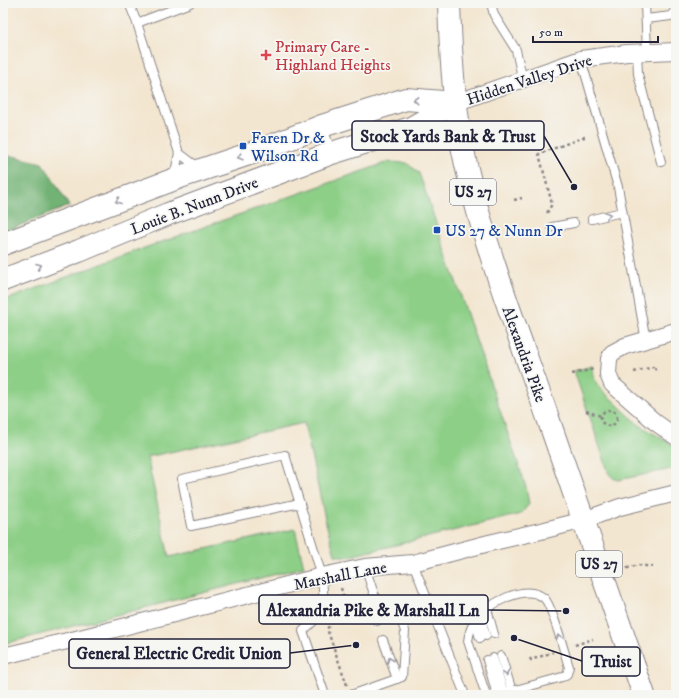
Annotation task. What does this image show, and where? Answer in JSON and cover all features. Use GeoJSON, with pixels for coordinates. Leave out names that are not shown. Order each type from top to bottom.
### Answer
{"type":"FeatureCollection","features":[{"type":"Feature","properties":{"kind":"main road","name":"Alexandria Pike"},"geometry":{"type":"LineString","coordinates":[[448,3],[455,103],[466,168],[490,255],[644,695]]}},
{"type":"Feature","properties":{"kind":"main road","name":"Louie B. Nunn Drive"},"geometry":{"type":"LineString","coordinates":[[3,244],[174,179],[258,151],[322,126],[406,99],[455,103]]}},
{"type":"Feature","properties":{"kind":"main road","name":"Louie B. Nunn Drive"},"geometry":{"type":"LineString","coordinates":[[3,280],[79,251],[168,214],[332,153],[411,128],[455,103]]}},
{"type":"Feature","properties":{"kind":"street","name":"Hidden Valley Drive"},"geometry":{"type":"LineString","coordinates":[[455,103],[581,60],[642,52],[676,51]]}},
{"type":"Feature","properties":{"kind":"street"},"geometry":{"type":"LineString","coordinates":[[676,331],[618,349],[612,353],[608,366],[608,374],[612,384],[655,422],[676,437]]}},
{"type":"Feature","properties":{"kind":"street","name":"Marshall Lane"},"geometry":{"type":"LineString","coordinates":[[3,656],[76,639],[322,576],[365,567],[413,563],[584,520],[620,507],[676,493]]}},
{"type":"Feature","properties":{"kind":"lane"},"geometry":{"type":"LineString","coordinates":[[129,3],[137,23],[178,153],[174,179]]}},
{"type":"Feature","properties":{"kind":"lane"},"geometry":{"type":"LineString","coordinates":[[137,23],[177,5],[190,3]]}},
{"type":"Feature","properties":{"kind":"lane"},"geometry":{"type":"LineString","coordinates":[[491,3],[494,15],[516,50],[522,81]]}},
{"type":"Feature","properties":{"kind":"lane"},"geometry":{"type":"LineString","coordinates":[[645,3],[646,19],[638,74],[661,162]]}},
{"type":"Feature","properties":{"kind":"lane"},"geometry":{"type":"LineString","coordinates":[[646,19],[671,16],[675,10],[675,3]]}},
{"type":"Feature","properties":{"kind":"lane"},"geometry":{"type":"LineString","coordinates":[[581,60],[618,187],[646,341]]}},
{"type":"Feature","properties":{"kind":"lane"},"geometry":{"type":"LineString","coordinates":[[322,126],[332,153]]}},
{"type":"Feature","properties":{"kind":"lane"},"geometry":{"type":"LineString","coordinates":[[178,153],[202,170]]}},
{"type":"Feature","properties":{"kind":"lane"},"geometry":{"type":"LineString","coordinates":[[592,219],[622,212]]}},
{"type":"Feature","properties":{"kind":"lane"},"geometry":{"type":"LineString","coordinates":[[552,227],[574,223]]}},
{"type":"Feature","properties":{"kind":"lane"},"geometry":{"type":"LineString","coordinates":[[300,503],[191,526],[182,479],[285,455],[300,503],[322,576],[324,605],[321,614],[303,631],[325,695]]}},
{"type":"Feature","properties":{"kind":"lane"},"geometry":{"type":"LineString","coordinates":[[413,563],[465,695]]}},
{"type":"Feature","properties":{"kind":"lane"},"geometry":{"type":"LineString","coordinates":[[365,567],[376,600],[377,622]]}},
{"type":"Feature","properties":{"kind":"lane"},"geometry":{"type":"LineString","coordinates":[[486,695],[468,641],[469,632],[477,618],[486,609],[508,597],[522,592],[535,594],[544,598],[550,608],[569,667],[567,674],[562,677],[503,694]]}},
{"type":"Feature","properties":{"kind":"lane"},"geometry":{"type":"LineString","coordinates":[[349,691],[402,677],[405,631],[398,612],[376,600]]}},
{"type":"Feature","properties":{"kind":"lane"},"geometry":{"type":"LineString","coordinates":[[477,618],[487,636],[486,609]]}},
{"type":"Feature","properties":{"kind":"lane"},"geometry":{"type":"LineString","coordinates":[[383,640],[397,679]]}},
{"type":"Feature","properties":{"kind":"lane"},"geometry":{"type":"LineString","coordinates":[[503,694],[494,658],[503,694]]}},
{"type":"Feature","properties":{"kind":"path"},"geometry":{"type":"LineString","coordinates":[[547,213],[552,204],[539,154],[588,136]]}},
{"type":"Feature","properties":{"kind":"path"},"geometry":{"type":"LineString","coordinates":[[514,200],[522,198]]}},
{"type":"Feature","properties":{"kind":"path"},"geometry":{"type":"LineString","coordinates":[[572,374],[608,366]]}},
{"type":"Feature","properties":{"kind":"path"},"geometry":{"type":"LineString","coordinates":[[634,372],[653,367],[653,370],[656,369]]}},
{"type":"Feature","properties":{"kind":"path"},"geometry":{"type":"LineString","coordinates":[[608,410],[613,411],[618,418],[616,423],[612,426],[608,426],[601,420],[601,416],[608,410]]}},
{"type":"Feature","properties":{"kind":"path"},"geometry":{"type":"LineString","coordinates":[[586,411],[601,416]]}},
{"type":"Feature","properties":{"kind":"path"},"geometry":{"type":"LineString","coordinates":[[603,576],[638,565],[653,567]]}},
{"type":"Feature","properties":{"kind":"path"},"geometry":{"type":"LineString","coordinates":[[342,588],[346,605],[346,613],[336,616],[327,629],[349,691]]}},
{"type":"Feature","properties":{"kind":"green space"},"geometry":{"type":"Polygon","coordinates":[[[3,156],[13,156],[42,163],[69,206],[3,232],[3,156]]]}},
{"type":"Feature","properties":{"kind":"green space"},"geometry":{"type":"Polygon","coordinates":[[[388,162],[407,163],[419,173],[526,487],[529,504],[521,514],[347,557],[335,555],[326,523],[304,423],[147,457],[169,557],[295,529],[304,567],[3,644],[3,301],[133,252],[388,162]]]}},
{"type":"Feature","properties":{"kind":"green space"},"geometry":{"type":"Polygon","coordinates":[[[593,366],[593,375],[597,384],[604,392],[638,424],[676,447],[676,468],[618,480],[609,474],[574,371],[593,366]]]}},
{"type":"Feature","properties":{"kind":"place","name":"Primary Care - Highland Heights"},"geometry":{"type":"Point","coordinates":[266,55]}},
{"type":"Feature","properties":{"kind":"place","name":"Faren Dr & Wilson Rd"},"geometry":{"type":"Point","coordinates":[243,146]}},
{"type":"Feature","properties":{"kind":"place","name":"Stock Yards Bank & Trust"},"geometry":{"type":"Point","coordinates":[574,187]}},
{"type":"Feature","properties":{"kind":"place","name":"US 27 & Nunn Dr"},"geometry":{"type":"Point","coordinates":[437,230]}},
{"type":"Feature","properties":{"kind":"place","name":"Alexandria Pike & Marshall Ln"},"geometry":{"type":"Point","coordinates":[566,611]}},
{"type":"Feature","properties":{"kind":"place","name":"Truist"},"geometry":{"type":"Point","coordinates":[514,638]}},
{"type":"Feature","properties":{"kind":"place","name":"General Electric Credit Union"},"geometry":{"type":"Point","coordinates":[356,645]}}]}
